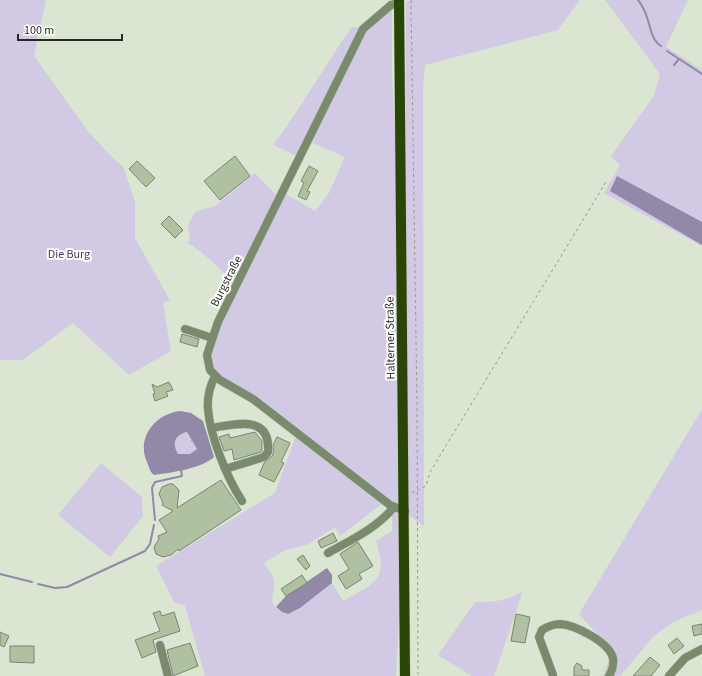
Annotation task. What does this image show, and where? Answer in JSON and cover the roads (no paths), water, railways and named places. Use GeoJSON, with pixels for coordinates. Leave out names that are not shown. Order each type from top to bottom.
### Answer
{"type":"FeatureCollection","features":[{"type":"Feature","properties":{"kind":"main road","name":"Halterner Straße"},"geometry":{"type":"LineString","coordinates":[[400,2],[405,496],[405,676]]}},
{"type":"Feature","properties":{"kind":"street","name":"Burgstraße"},"geometry":{"type":"LineString","coordinates":[[216,376],[210,370],[207,355],[218,322],[363,29],[391,5],[400,2]]}},
{"type":"Feature","properties":{"kind":"street"},"geometry":{"type":"LineString","coordinates":[[185,329],[212,338]]}},
{"type":"Feature","properties":{"kind":"street"},"geometry":{"type":"LineString","coordinates":[[242,501],[230,484],[208,409],[208,396],[216,376],[254,399],[394,506],[405,511]]}},
{"type":"Feature","properties":{"kind":"street"},"geometry":{"type":"LineString","coordinates":[[213,430],[243,423],[252,424],[263,431],[266,439],[268,452],[264,457],[225,469]]}},
{"type":"Feature","properties":{"kind":"street"},"geometry":{"type":"LineString","coordinates":[[328,554],[363,534],[382,520],[394,506]]}},
{"type":"Feature","properties":{"kind":"street"},"geometry":{"type":"LineString","coordinates":[[553,675],[539,636],[542,630],[559,624],[586,631],[613,656],[614,664],[609,676]]}},
{"type":"Feature","properties":{"kind":"street"},"geometry":{"type":"LineString","coordinates":[[160,645],[168,676]]}},
{"type":"Feature","properties":{"kind":"street"},"geometry":{"type":"LineString","coordinates":[[669,676],[685,658],[702,649]]}},
{"type":"Feature","properties":{"kind":"waterway"},"geometry":{"type":"LineString","coordinates":[[638,0],[646,13],[653,37],[661,46]]}},
{"type":"Feature","properties":{"kind":"waterway"},"geometry":{"type":"LineString","coordinates":[[667,51],[702,74]]}},
{"type":"Feature","properties":{"kind":"waterway"},"geometry":{"type":"LineString","coordinates":[[674,65],[679,59]]}},
{"type":"Feature","properties":{"kind":"waterway"},"geometry":{"type":"LineString","coordinates":[[155,520],[152,488],[155,482],[182,476],[181,470]]}},
{"type":"Feature","properties":{"kind":"waterway"},"geometry":{"type":"LineString","coordinates":[[38,584],[55,588],[67,587],[145,551],[150,544],[154,525]]}},
{"type":"Feature","properties":{"kind":"waterway"},"geometry":{"type":"LineString","coordinates":[[0,574],[32,582]]}},
{"type":"Feature","properties":{"kind":"park label","name":"Die Burg"},"geometry":{"type":"Point","coordinates":[69,254]}}]}
